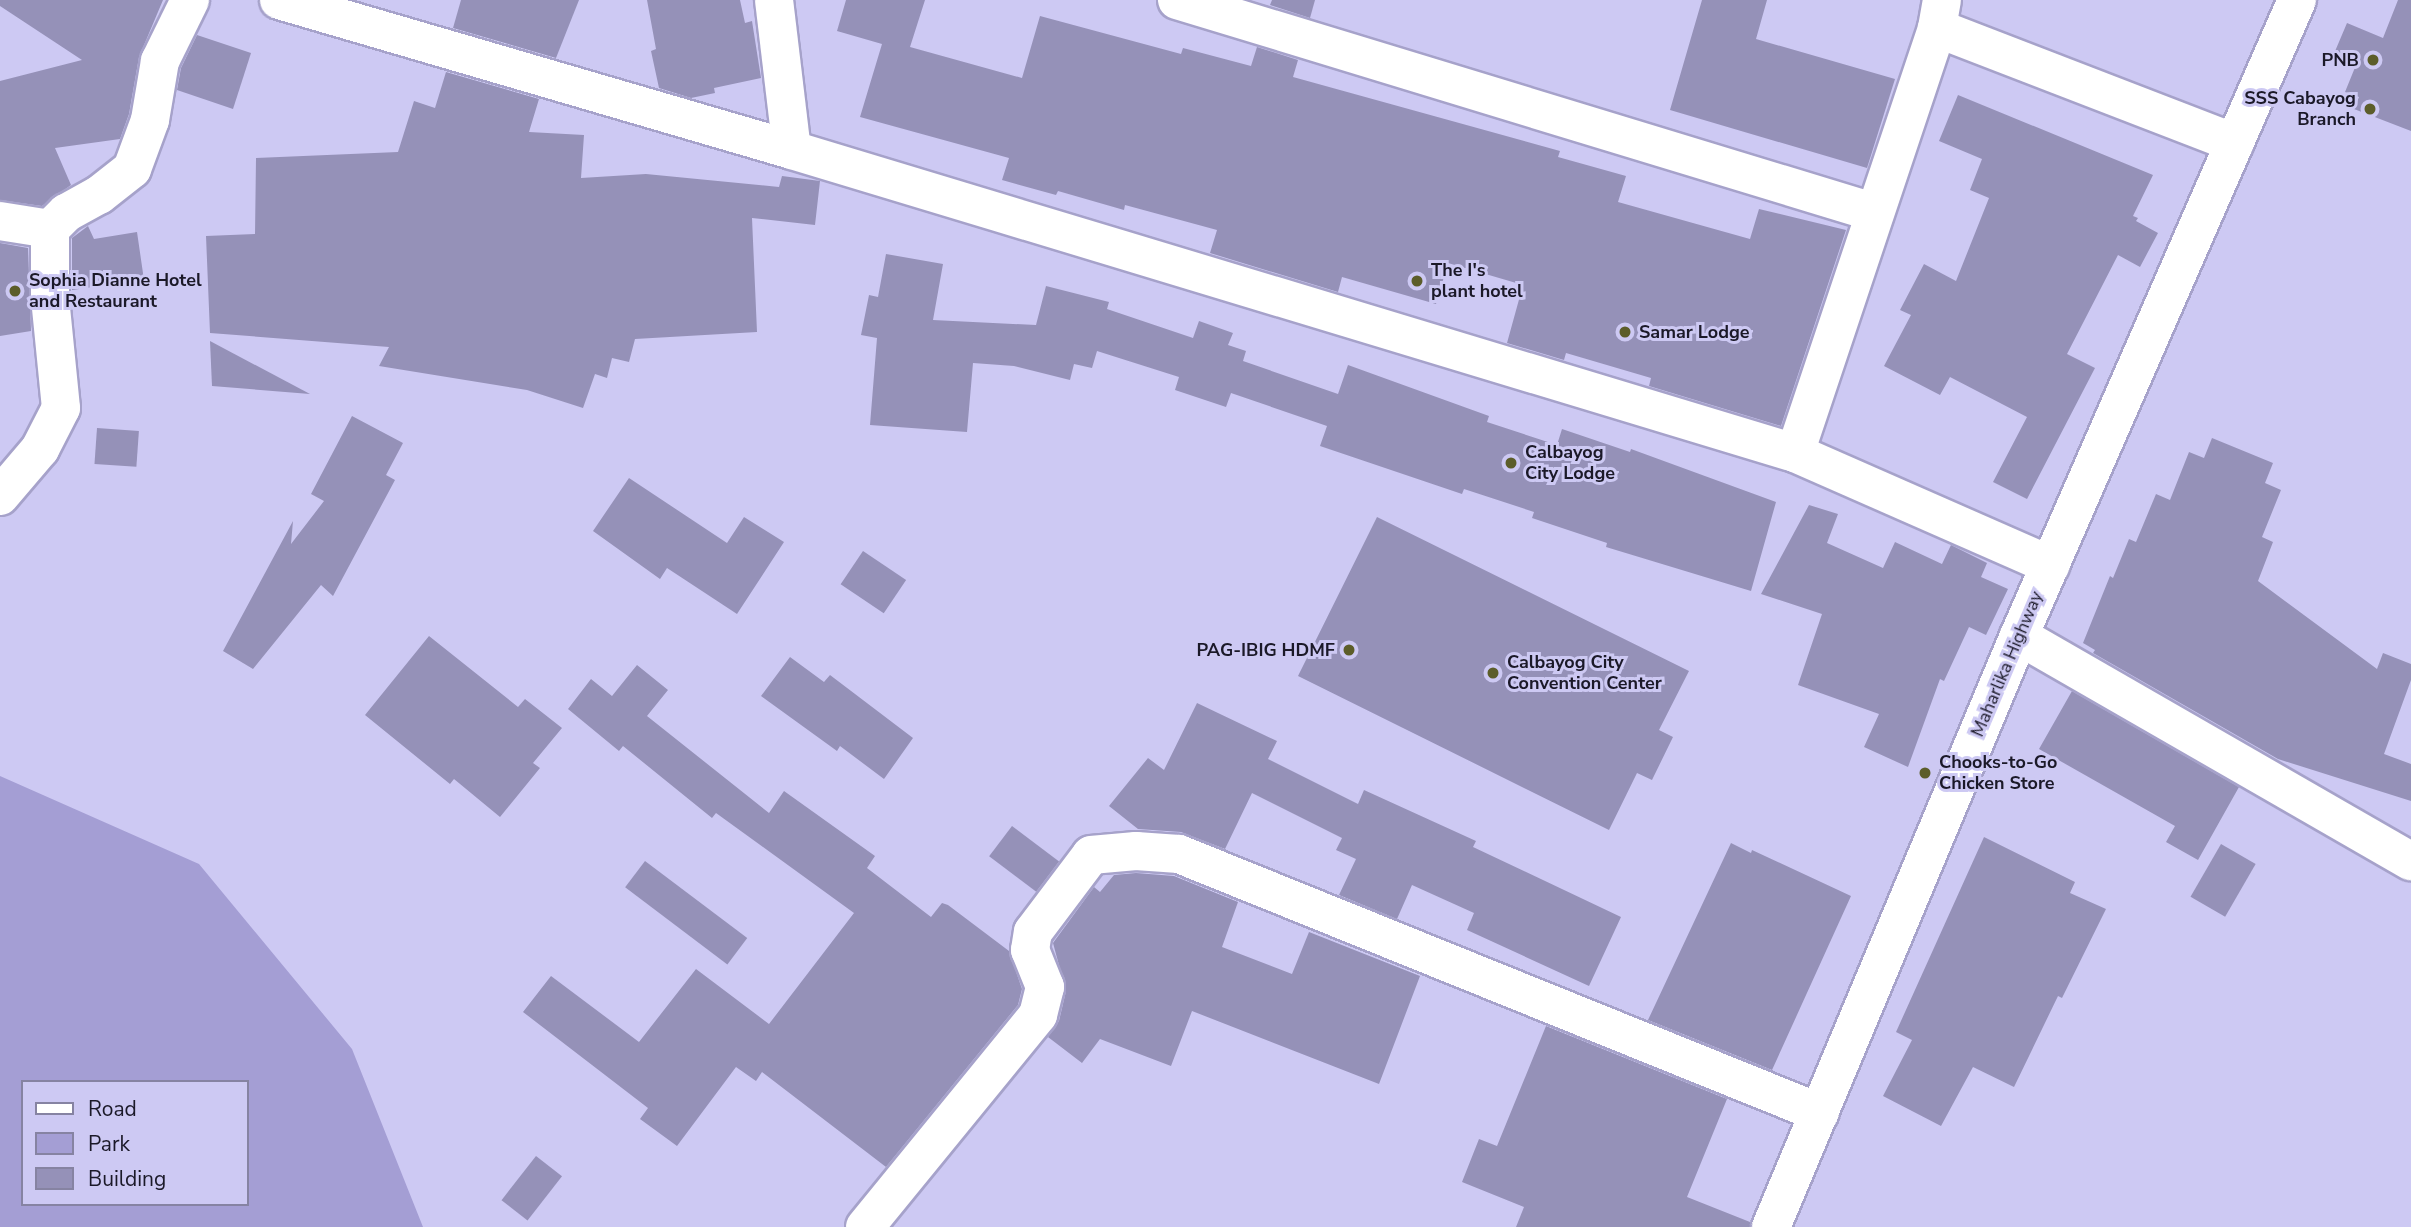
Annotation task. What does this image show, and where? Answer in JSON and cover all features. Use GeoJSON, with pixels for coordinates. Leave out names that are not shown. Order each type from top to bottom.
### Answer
{"type":"FeatureCollection","features":[{"type":"Feature","properties":{"kind":"street"},"geometry":{"type":"LineString","coordinates":[[0,496],[40,449],[61,408],[50,298],[50,229],[66,213],[99,195],[132,169],[150,120],[160,61],[190,0]]}},
{"type":"Feature","properties":{"kind":"street"},"geometry":{"type":"LineString","coordinates":[[279,0],[792,150],[1795,453],[2050,565]]}},
{"type":"Feature","properties":{"kind":"street"},"geometry":{"type":"LineString","coordinates":[[774,0],[792,150]]}},
{"type":"Feature","properties":{"kind":"street"},"geometry":{"type":"LineString","coordinates":[[1177,0],[1873,212]]}},
{"type":"Feature","properties":{"kind":"street","name":"Maharlika Highway"},"geometry":{"type":"LineString","coordinates":[[1771,1227],[2019,636],[2297,0]]}},
{"type":"Feature","properties":{"kind":"street"},"geometry":{"type":"LineString","coordinates":[[1795,453],[1939,14],[2235,143]]}},
{"type":"Feature","properties":{"kind":"street"},"geometry":{"type":"LineString","coordinates":[[0,220],[50,229]]}},
{"type":"Feature","properties":{"kind":"street"},"geometry":{"type":"LineString","coordinates":[[2019,636],[2411,861]]}},
{"type":"Feature","properties":{"kind":"street"},"geometry":{"type":"LineString","coordinates":[[865,1227],[1038,1015],[1045,987],[1030,950],[1033,932],[1091,855],[1136,850],[1179,854],[1820,1113]]}},
{"type":"Feature","properties":{"kind":"green space"},"geometry":{"type":"Polygon","coordinates":[[[0,776],[199,864],[352,1049],[423,1227],[0,1227],[0,776]]]}},
{"type":"Feature","properties":{"kind":"building"},"geometry":{"type":"Polygon","coordinates":[[[0,0],[163,0],[139,57],[129,114],[120,139],[55,148],[71,185],[42,206],[0,200],[0,81],[82,60],[0,6],[0,0]]]}},
{"type":"Feature","properties":{"kind":"building"},"geometry":{"type":"Polygon","coordinates":[[[461,0],[579,0],[556,58],[453,28],[461,0]]]}},
{"type":"Feature","properties":{"kind":"building"},"geometry":{"type":"Polygon","coordinates":[[[647,0],[740,0],[745,23],[752,21],[761,78],[714,88],[715,93],[691,98],[659,88],[651,51],[656,49],[647,0]]]}},
{"type":"Feature","properties":{"kind":"building"},"geometry":{"type":"Polygon","coordinates":[[[846,0],[925,0],[910,47],[1022,78],[1040,16],[1181,54],[1183,48],[1251,66],[1257,47],[1298,60],[1293,77],[1560,151],[1558,157],[1626,176],[1618,202],[1750,239],[1759,209],[1846,230],[1781,426],[1649,386],[1651,378],[1566,353],[1564,360],[1507,343],[1523,285],[1448,263],[1436,304],[1342,277],[1338,292],[1210,253],[1217,230],[1125,205],[1124,210],[1058,191],[1056,195],[1002,180],[1009,158],[860,117],[882,44],[837,31],[846,0]]]}},
{"type":"Feature","properties":{"kind":"building"},"geometry":{"type":"Polygon","coordinates":[[[1272,0],[1315,0],[1310,18],[1270,5],[1272,0]]]}},
{"type":"Feature","properties":{"kind":"building"},"geometry":{"type":"Polygon","coordinates":[[[1702,0],[1767,0],[1756,39],[1895,79],[1867,168],[1670,110],[1702,0]]]}},
{"type":"Feature","properties":{"kind":"building"},"geometry":{"type":"Polygon","coordinates":[[[2398,0],[2411,0],[2411,131],[2354,109],[2359,97],[2345,92],[2356,65],[2333,56],[2347,23],[2383,38],[2398,0]]]}},
{"type":"Feature","properties":{"kind":"building"},"geometry":{"type":"Polygon","coordinates":[[[197,35],[251,53],[233,109],[177,90],[181,68],[197,35]]]}},
{"type":"Feature","properties":{"kind":"building"},"geometry":{"type":"Polygon","coordinates":[[[446,72],[539,99],[529,132],[584,135],[581,178],[646,174],[779,187],[782,176],[820,181],[815,225],[752,218],[757,332],[635,339],[629,362],[612,358],[607,378],[595,374],[583,408],[527,390],[379,366],[389,347],[210,333],[206,236],[255,234],[256,158],[398,152],[414,101],[435,108],[446,72]]]}},
{"type":"Feature","properties":{"kind":"building"},"geometry":{"type":"Polygon","coordinates":[[[1958,95],[2153,175],[2133,216],[2138,218],[2136,221],[2158,233],[2140,267],[2118,255],[2067,354],[2095,368],[2027,499],[1993,482],[2027,417],[1950,377],[1940,395],[1884,366],[1911,315],[1900,310],[1924,264],[1956,281],[1989,198],[1970,190],[1982,159],[1939,141],[1958,95]]]}},
{"type":"Feature","properties":{"kind":"building"},"geometry":{"type":"Polygon","coordinates":[[[88,226],[94,239],[137,232],[144,280],[72,290],[72,238],[88,226]]]}},
{"type":"Feature","properties":{"kind":"building","name":"Sophia Dianne Hotel and Restaurant"},"geometry":{"type":"Polygon","coordinates":[[[0,243],[28,248],[31,331],[0,336],[0,243]]]}},
{"type":"Feature","properties":{"kind":"building"},"geometry":{"type":"Polygon","coordinates":[[[886,254],[943,264],[933,320],[1036,325],[1046,286],[1109,302],[1107,309],[1193,338],[1199,321],[1233,333],[1228,345],[1246,351],[1243,361],[1338,394],[1348,365],[1489,416],[1487,422],[1557,445],[1562,429],[1630,452],[1631,449],[1776,502],[1751,591],[1606,547],[1607,543],[1532,518],[1534,512],[1464,489],[1462,494],[1320,446],[1327,426],[1231,393],[1226,407],[1175,390],[1179,377],[1097,351],[1092,368],[1074,364],[1070,380],[1014,366],[973,363],[967,432],[870,425],[877,338],[861,335],[869,295],[878,297],[886,254]]]}},
{"type":"Feature","properties":{"kind":"building"},"geometry":{"type":"Polygon","coordinates":[[[210,341],[310,394],[212,386],[210,341]]]}},
{"type":"Feature","properties":{"kind":"building"},"geometry":{"type":"Polygon","coordinates":[[[352,416],[403,443],[386,475],[395,480],[333,596],[321,585],[253,669],[223,651],[293,521],[291,544],[324,501],[311,494],[352,416]]]}},
{"type":"Feature","properties":{"kind":"building"},"geometry":{"type":"Polygon","coordinates":[[[97,428],[139,431],[136,467],[94,464],[97,428]]]}},
{"type":"Feature","properties":{"kind":"building"},"geometry":{"type":"Polygon","coordinates":[[[2212,438],[2273,463],[2265,483],[2281,490],[2262,537],[2273,542],[2258,581],[2377,669],[2383,653],[2411,664],[2411,680],[2384,754],[2411,764],[2411,801],[2278,759],[2093,653],[2095,650],[2083,643],[2110,576],[2113,578],[2129,539],[2136,542],[2156,494],[2170,500],[2189,452],[2204,458],[2212,438]]]}},
{"type":"Feature","properties":{"kind":"building"},"geometry":{"type":"Polygon","coordinates":[[[629,478],[727,543],[744,517],[784,542],[737,614],[667,568],[660,579],[593,531],[629,478]]]}},
{"type":"Feature","properties":{"kind":"building"},"geometry":{"type":"Polygon","coordinates":[[[1809,505],[1838,514],[1827,543],[1883,568],[1895,542],[1942,564],[1951,545],[1987,563],[1981,577],[2008,589],[1986,635],[1969,627],[1944,681],[1940,679],[1908,767],[1864,747],[1879,714],[1798,685],[1822,614],[1761,594],[1809,505]]]}},
{"type":"Feature","properties":{"kind":"building","name":"Calbayog City Convention Center"},"geometry":{"type":"Polygon","coordinates":[[[1377,517],[1689,671],[1659,730],[1673,737],[1652,780],[1637,773],[1609,830],[1298,676],[1377,517]]]}},
{"type":"Feature","properties":{"kind":"building"},"geometry":{"type":"Polygon","coordinates":[[[863,551],[906,580],[884,613],[841,584],[863,551]]]}},
{"type":"Feature","properties":{"kind":"building"},"geometry":{"type":"Polygon","coordinates":[[[429,636],[518,707],[525,699],[562,728],[533,763],[540,768],[500,817],[454,779],[450,784],[365,715],[429,636]]]}},
{"type":"Feature","properties":{"kind":"building"},"geometry":{"type":"Polygon","coordinates":[[[790,657],[824,682],[830,675],[913,738],[884,779],[840,746],[837,751],[761,696],[790,657]]]}},
{"type":"Feature","properties":{"kind":"building"},"geometry":{"type":"Polygon","coordinates":[[[637,665],[668,690],[647,716],[769,813],[784,791],[875,856],[867,868],[931,917],[942,903],[948,905],[1009,951],[1022,989],[1018,1005],[886,1167],[762,1072],[756,1081],[736,1067],[677,1146],[640,1119],[648,1108],[523,1012],[551,976],[639,1042],[696,969],[769,1024],[854,913],[716,813],[712,818],[623,746],[619,751],[568,709],[591,679],[612,696],[637,665]]]}},
{"type":"Feature","properties":{"kind":"building"},"geometry":{"type":"Polygon","coordinates":[[[2072,691],[2239,787],[2198,860],[2166,842],[2175,826],[2039,749],[2072,691]]]}},
{"type":"Feature","properties":{"kind":"building"},"geometry":{"type":"Polygon","coordinates":[[[1197,703],[1277,741],[1268,759],[1358,804],[1364,790],[1476,841],[1473,847],[1621,917],[1589,986],[1467,930],[1474,913],[1412,885],[1397,919],[1339,895],[1356,859],[1336,850],[1342,838],[1252,793],[1225,849],[1181,832],[1138,829],[1109,806],[1148,758],[1164,770],[1197,703]]]}},
{"type":"Feature","properties":{"kind":"building"},"geometry":{"type":"Polygon","coordinates":[[[1012,826],[1059,862],[1036,892],[989,856],[1012,826]]]}},
{"type":"Feature","properties":{"kind":"building"},"geometry":{"type":"Polygon","coordinates":[[[1984,837],[2075,882],[2070,893],[2106,909],[2062,998],[2058,996],[2014,1087],[1973,1067],[1941,1126],[1883,1096],[1912,1040],[1896,1032],[1984,837]]]}},
{"type":"Feature","properties":{"kind":"building"},"geometry":{"type":"Polygon","coordinates":[[[1731,843],[1851,896],[1772,1070],[1648,1020],[1731,843]]]}},
{"type":"Feature","properties":{"kind":"building"},"geometry":{"type":"Polygon","coordinates":[[[2221,844],[2256,864],[2225,917],[2190,897],[2221,844]]]}},
{"type":"Feature","properties":{"kind":"building"},"geometry":{"type":"Polygon","coordinates":[[[645,861],[747,938],[727,964],[625,887],[645,861]]]}},
{"type":"Feature","properties":{"kind":"building"},"geometry":{"type":"Polygon","coordinates":[[[1136,873],[1174,876],[1238,902],[1222,947],[1292,974],[1309,932],[1420,976],[1379,1084],[1192,1011],[1171,1066],[1100,1039],[1082,1063],[1048,1037],[1059,1021],[1066,991],[1053,943],[1094,887],[1100,892],[1114,875],[1136,873]]]}},
{"type":"Feature","properties":{"kind":"building"},"geometry":{"type":"Polygon","coordinates":[[[1546,1026],[1727,1099],[1687,1197],[1750,1222],[1750,1227],[1516,1227],[1524,1207],[1462,1182],[1479,1139],[1497,1146],[1546,1026]]]}},
{"type":"Feature","properties":{"kind":"building"},"geometry":{"type":"Polygon","coordinates":[[[536,1156],[562,1176],[528,1220],[502,1200],[536,1156]]]}},
{"type":"Feature","properties":{"kind":"place","name":"PNB"},"geometry":{"type":"Point","coordinates":[2373,60]}},
{"type":"Feature","properties":{"kind":"place","name":"SSS Cabayog Branch"},"geometry":{"type":"Point","coordinates":[2370,109]}},
{"type":"Feature","properties":{"kind":"place","name":"The I's plant hotel"},"geometry":{"type":"Point","coordinates":[1417,281]}},
{"type":"Feature","properties":{"kind":"place","name":"Sophia Dianne Hotel and Restaurant"},"geometry":{"type":"Point","coordinates":[15,291]}},
{"type":"Feature","properties":{"kind":"place","name":"Samar Lodge"},"geometry":{"type":"Point","coordinates":[1625,332]}},
{"type":"Feature","properties":{"kind":"place","name":"Calbayog City Lodge"},"geometry":{"type":"Point","coordinates":[1511,463]}},
{"type":"Feature","properties":{"kind":"place","name":"PAG-IBIG HDMF"},"geometry":{"type":"Point","coordinates":[1349,650]}},
{"type":"Feature","properties":{"kind":"place","name":"Calbayog City Convention Center"},"geometry":{"type":"Point","coordinates":[1493,673]}},
{"type":"Feature","properties":{"kind":"place","name":"Chooks-to-Go Chicken Store"},"geometry":{"type":"Point","coordinates":[1925,773]}}]}
